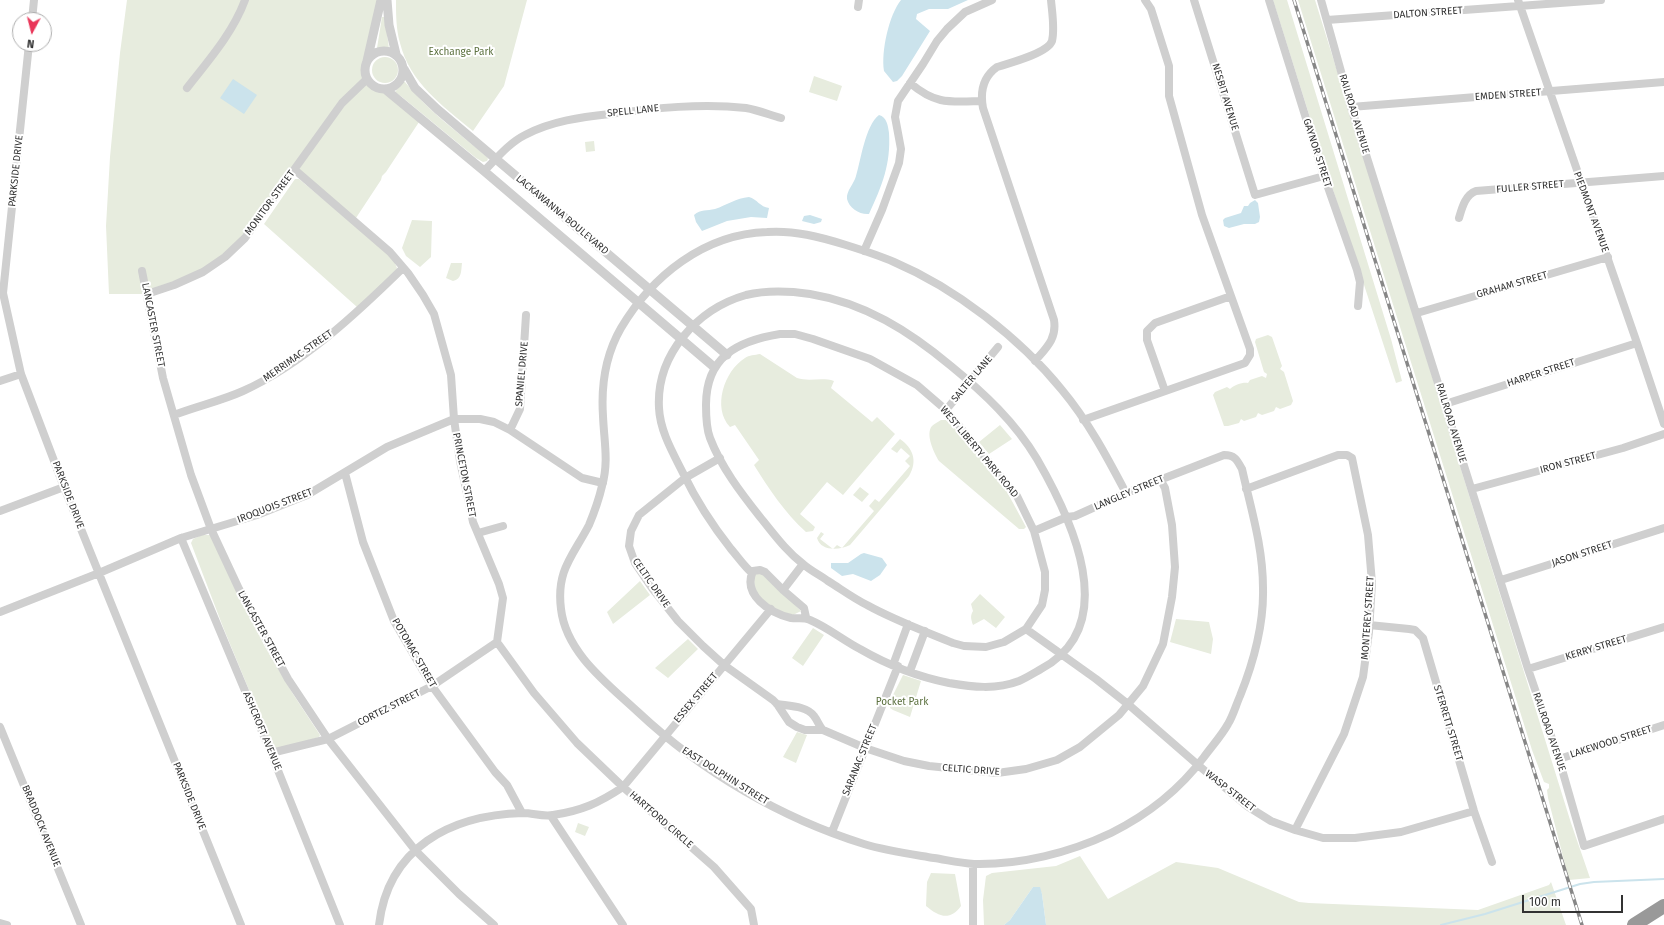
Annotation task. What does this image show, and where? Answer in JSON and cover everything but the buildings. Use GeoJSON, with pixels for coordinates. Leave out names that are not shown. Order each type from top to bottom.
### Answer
{"type":"FeatureCollection","features":[{"type":"Feature","properties":{"kind":"highway"},"geometry":{"type":"LineString","coordinates":[[1634,925],[1664,906]]}},
{"type":"Feature","properties":{"kind":"highway"},"geometry":{"type":"LineString","coordinates":[[1641,925],[1664,913]]}},
{"type":"Feature","properties":{"kind":"street"},"geometry":{"type":"LineString","coordinates":[[33,12],[34,0]]}},
{"type":"Feature","properties":{"kind":"street"},"geometry":{"type":"LineString","coordinates":[[187,88],[230,30],[240,14],[245,0]]}},
{"type":"Feature","properties":{"kind":"street"},"geometry":{"type":"LineString","coordinates":[[381,0],[365,73],[367,79],[375,87],[385,89],[396,85],[400,81],[404,69],[396,54],[387,0]]}},
{"type":"Feature","properties":{"kind":"street"},"geometry":{"type":"LineString","coordinates":[[864,251],[882,210],[899,163],[901,149],[895,117],[898,101],[937,41],[954,21],[965,12],[992,0]]}},
{"type":"Feature","properties":{"kind":"street"},"geometry":{"type":"LineString","coordinates":[[1035,361],[1047,348],[1054,337],[1054,320],[983,108],[982,101],[983,87],[986,78],[992,71],[997,67],[1042,51],[1050,45],[1052,36],[1051,0]]}},
{"type":"Feature","properties":{"kind":"street"},"geometry":{"type":"LineString","coordinates":[[1083,420],[1245,363],[1248,359],[1250,349],[1202,215],[1169,96],[1169,66],[1151,9],[1145,0]]}},
{"type":"Feature","properties":{"kind":"street","name":"NESBIT AVENUE"},"geometry":{"type":"LineString","coordinates":[[1194,0],[1255,194],[1324,176]]}},
{"type":"Feature","properties":{"kind":"street","name":"GAYNOR STREET"},"geometry":{"type":"LineString","coordinates":[[1269,0],[1324,176],[1357,270],[1360,282],[1358,306]]}},
{"type":"Feature","properties":{"kind":"street","name":"RAILROAD AVENUE"},"geometry":{"type":"LineString","coordinates":[[1320,0],[1351,107],[1528,669],[1559,759],[1584,846],[1664,819]]}},
{"type":"Feature","properties":{"kind":"street","name":"DALTON STREET"},"geometry":{"type":"LineString","coordinates":[[1327,20],[1519,3],[1601,0]]}},
{"type":"Feature","properties":{"kind":"street","name":"PIEDMONT AVENUE"},"geometry":{"type":"LineString","coordinates":[[1519,3],[1580,182],[1638,343],[1664,424]]}},
{"type":"Feature","properties":{"kind":"street"},"geometry":{"type":"LineString","coordinates":[[367,62],[374,53],[380,51],[396,54]]}},
{"type":"Feature","properties":{"kind":"street","name":"PARKSIDE DRIVE"},"geometry":{"type":"LineString","coordinates":[[28,52],[2,292],[22,374],[64,487],[241,925]]}},
{"type":"Feature","properties":{"kind":"street","name":"LACKAWANNA BOULEVARD"},"geometry":{"type":"LineString","coordinates":[[404,69],[415,88],[496,159],[727,355]]}},
{"type":"Feature","properties":{"kind":"street","name":"MONITOR STREET"},"geometry":{"type":"LineString","coordinates":[[147,294],[174,285],[203,272],[225,257],[245,238],[342,103],[367,79]]}},
{"type":"Feature","properties":{"kind":"street","name":"EMDEN STREET"},"geometry":{"type":"LineString","coordinates":[[1351,107],[1664,82]]}},
{"type":"Feature","properties":{"kind":"street"},"geometry":{"type":"LineString","coordinates":[[910,83],[921,92],[938,101],[982,101]]}},
{"type":"Feature","properties":{"kind":"street","name":"LACKAWANNA BOULEVARD"},"geometry":{"type":"LineString","coordinates":[[385,89],[484,170],[714,367]]}},
{"type":"Feature","properties":{"kind":"street","name":"SPELL LANE"},"geometry":{"type":"LineString","coordinates":[[484,170],[516,140],[529,133],[556,123],[588,116],[668,108],[718,107],[749,108],[781,118]]}},
{"type":"Feature","properties":{"kind":"street","name":"PRINCETON STREET"},"geometry":{"type":"LineString","coordinates":[[295,170],[390,252],[423,295],[434,314],[451,375],[454,419],[460,461],[473,522],[503,598],[497,642]]}},
{"type":"Feature","properties":{"kind":"street","name":"FULLER STREET"},"geometry":{"type":"LineString","coordinates":[[1459,218],[1464,203],[1472,193],[1476,192],[1664,176]]}},
{"type":"Feature","properties":{"kind":"street","name":"EAST DOLPHIN STREET"},"geometry":{"type":"LineString","coordinates":[[1126,493],[1103,449],[1063,390],[1008,335],[946,289],[893,262],[822,237],[789,232],[762,232],[741,235],[711,244],[695,252],[670,270],[649,288],[638,302],[618,334],[610,355],[604,378],[603,421],[607,462],[603,483],[589,523],[563,572],[560,587],[561,613],[569,637],[587,662],[664,736],[741,789],[779,810],[865,844],[900,853],[973,864],[1021,860],[1065,851],[1091,842],[1127,825],[1173,792],[1198,765],[1229,723],[1253,662],[1260,634],[1264,591],[1258,532],[1242,469],[1232,455],[1224,454]]}},
{"type":"Feature","properties":{"kind":"street","name":"GRAHAM STREET"},"geometry":{"type":"LineString","coordinates":[[1417,313],[1608,257]]}},
{"type":"Feature","properties":{"kind":"street","name":"MERRIMAC STREET"},"geometry":{"type":"LineString","coordinates":[[174,415],[217,402],[271,377],[347,321],[403,268]]}},
{"type":"Feature","properties":{"kind":"street","name":"LANCASTER STREET"},"geometry":{"type":"LineString","coordinates":[[142,271],[163,378],[191,475],[211,529],[238,589],[288,679],[328,739],[415,850],[459,894],[494,925]]}},
{"type":"Feature","properties":{"kind":"street"},"geometry":{"type":"LineString","coordinates":[[752,573],[726,543],[706,515],[685,478],[666,438],[662,424],[659,409],[661,379],[666,364],[681,338],[693,326],[707,314],[721,306],[745,296],[777,291],[812,294],[855,306],[906,331],[970,381],[1000,409],[1034,454],[1067,517],[1075,536],[1083,568],[1085,608],[1078,633],[1062,654],[1047,666],[1018,681],[995,687],[946,682],[910,671],[863,651],[806,618],[792,618],[771,609],[758,600],[752,593],[750,579],[752,573],[753,570],[765,572],[804,608],[806,618]]}},
{"type":"Feature","properties":{"kind":"street"},"geometry":{"type":"LineString","coordinates":[[1165,391],[1147,340],[1147,330],[1155,323],[1231,296]]}},
{"type":"Feature","properties":{"kind":"street","name":"SPANIEL DRIVE"},"geometry":{"type":"LineString","coordinates":[[510,430],[520,408],[526,316]]}},
{"type":"Feature","properties":{"kind":"street","name":"WEST LIBERTY PARK ROAD"},"geometry":{"type":"LineString","coordinates":[[714,367],[727,355],[744,343],[759,338],[780,334],[795,334],[870,359],[917,385],[946,410],[1017,496],[1034,531],[1045,572],[1046,590],[1042,605],[1026,629]]}},
{"type":"Feature","properties":{"kind":"street","name":"HARPER STREET"},"geometry":{"type":"LineString","coordinates":[[1445,404],[1638,343]]}},
{"type":"Feature","properties":{"kind":"street","name":"SALTER LANE"},"geometry":{"type":"LineString","coordinates":[[946,410],[998,347]]}},
{"type":"Feature","properties":{"kind":"street"},"geometry":{"type":"LineString","coordinates":[[714,367],[709,379],[706,394],[706,422],[710,438],[720,458],[744,497],[785,549],[803,564],[864,604],[953,643],[964,646],[986,647],[1004,642],[1026,629]]}},
{"type":"Feature","properties":{"kind":"street"},"geometry":{"type":"LineString","coordinates":[[0,381],[22,374]]}},
{"type":"Feature","properties":{"kind":"street","name":"IROQUOIS STREET"},"geometry":{"type":"LineString","coordinates":[[0,612],[99,573],[181,538],[257,515],[307,495],[387,448],[454,419],[480,419],[494,422],[510,430],[582,478],[603,483]]}},
{"type":"Feature","properties":{"kind":"street","name":"IRON STREET"},"geometry":{"type":"LineString","coordinates":[[1472,489],[1623,448],[1664,434]]}},
{"type":"Feature","properties":{"kind":"street","name":"LANGLEY STREET"},"geometry":{"type":"LineString","coordinates":[[1034,531],[1224,454]]}},
{"type":"Feature","properties":{"kind":"street","name":"MONTEREY STREET"},"geometry":{"type":"LineString","coordinates":[[1246,489],[1338,455],[1347,455],[1352,458],[1369,549],[1372,584],[1363,677],[1344,734],[1295,830]]}},
{"type":"Feature","properties":{"kind":"street","name":"CELTIC DRIVE"},"geometry":{"type":"LineString","coordinates":[[720,458],[685,478],[639,515],[634,522],[629,538],[630,553],[634,563],[678,621],[724,665],[777,704],[784,716],[796,728],[805,730],[823,730],[865,748],[904,761],[929,766],[997,773],[1026,769],[1057,760],[1080,747],[1100,732],[1129,705],[1143,686],[1163,644],[1172,597],[1175,567],[1172,525],[1164,488],[1160,479]]}},
{"type":"Feature","properties":{"kind":"street","name":"POTOMAC STREET"},"geometry":{"type":"LineString","coordinates":[[345,473],[357,525],[378,584],[394,621],[432,686],[495,772],[507,785],[522,813]]}},
{"type":"Feature","properties":{"kind":"street"},"geometry":{"type":"LineString","coordinates":[[0,511],[64,487]]}},
{"type":"Feature","properties":{"kind":"street"},"geometry":{"type":"LineString","coordinates":[[478,533],[503,526]]}},
{"type":"Feature","properties":{"kind":"street","name":"JASON STREET"},"geometry":{"type":"LineString","coordinates":[[1501,580],[1664,528]]}},
{"type":"Feature","properties":{"kind":"street","name":"ASHCROFT AVENUE"},"geometry":{"type":"LineString","coordinates":[[181,538],[271,753],[340,925]]}},
{"type":"Feature","properties":{"kind":"street"},"geometry":{"type":"LineString","coordinates":[[783,590],[803,564]]}},
{"type":"Feature","properties":{"kind":"street","name":"ESSEX STREET"},"geometry":{"type":"LineString","coordinates":[[623,787],[771,609]]}},
{"type":"Feature","properties":{"kind":"street","name":"SARANAC STREET"},"geometry":{"type":"LineString","coordinates":[[832,832],[896,665],[908,624]]}},
{"type":"Feature","properties":{"kind":"street","name":"STERRETT STREET"},"geometry":{"type":"LineString","coordinates":[[1369,625],[1415,630],[1423,638],[1474,811],[1492,862]]}},
{"type":"Feature","properties":{"kind":"street","name":"KERRY STREET"},"geometry":{"type":"LineString","coordinates":[[1528,669],[1664,627]]}},
{"type":"Feature","properties":{"kind":"street","name":"WASP STREET"},"geometry":{"type":"LineString","coordinates":[[1026,629],[1062,654],[1129,705],[1247,806],[1271,821],[1322,838],[1355,838],[1401,832],[1474,811]]}},
{"type":"Feature","properties":{"kind":"street"},"geometry":{"type":"LineString","coordinates":[[910,671],[925,631]]}},
{"type":"Feature","properties":{"kind":"street"},"geometry":{"type":"LineString","coordinates":[[497,642],[534,693],[577,743],[623,787]]}},
{"type":"Feature","properties":{"kind":"street","name":"CORTEZ STREET"},"geometry":{"type":"LineString","coordinates":[[271,753],[328,739],[432,686],[497,642]]}},
{"type":"Feature","properties":{"kind":"street","name":"CELTIC DRIVE"},"geometry":{"type":"LineString","coordinates":[[777,704],[800,708],[808,712],[814,716],[823,730]]}},
{"type":"Feature","properties":{"kind":"street","name":"LAKEWOOD STREET"},"geometry":{"type":"LineString","coordinates":[[1559,759],[1664,725]]}},
{"type":"Feature","properties":{"kind":"street","name":"BRADDOCK AVENUE"},"geometry":{"type":"LineString","coordinates":[[0,727],[81,925]]}},
{"type":"Feature","properties":{"kind":"street","name":"HARTFORD CIRCLE"},"geometry":{"type":"LineString","coordinates":[[380,925],[383,903],[390,882],[415,850],[427,840],[458,823],[481,817],[522,813],[551,816],[581,809],[602,801],[623,787],[714,867],[751,909],[754,925]]}},
{"type":"Feature","properties":{"kind":"street"},"geometry":{"type":"LineString","coordinates":[[551,816],[623,925]]}},
{"type":"Feature","properties":{"kind":"street"},"geometry":{"type":"LineString","coordinates":[[973,864],[973,925]]}},
{"type":"Feature","properties":{"kind":"street"},"geometry":{"type":"LineString","coordinates":[[0,923],[7,925]]}},
{"type":"Feature","properties":{"kind":"green space"},"geometry":{"type":"Polygon","coordinates":[[[127,0],[381,0],[365,67],[366,76],[373,85],[385,89],[421,119],[382,176],[381,180],[354,221],[295,170],[245,238],[203,272],[147,294],[109,294],[106,226],[110,157],[120,53],[127,0]]]}},
{"type":"Feature","properties":{"kind":"green space","name":"Exchange Park"},"geometry":{"type":"Polygon","coordinates":[[[396,0],[527,0],[504,86],[473,131],[439,102],[419,82],[411,70],[400,43],[396,22],[396,0]]]}},
{"type":"Feature","properties":{"kind":"green space"},"geometry":{"type":"Polygon","coordinates":[[[1273,0],[1287,0],[1391,339],[1402,381],[1396,383],[1323,159],[1273,0]]]}},
{"type":"Feature","properties":{"kind":"green space"},"geometry":{"type":"Polygon","coordinates":[[[1298,0],[1315,0],[1571,823],[1590,878],[1569,880],[1548,798],[1547,790],[1549,788],[1549,784],[1544,782],[1532,750],[1298,0]]]}},
{"type":"Feature","properties":{"kind":"green space"},"geometry":{"type":"Polygon","coordinates":[[[382,17],[385,17],[389,49],[377,48],[382,17]]]}},
{"type":"Feature","properties":{"kind":"green space"},"geometry":{"type":"Polygon","coordinates":[[[385,57],[394,61],[398,70],[394,79],[385,83],[376,79],[372,70],[376,61],[385,57]]]}},
{"type":"Feature","properties":{"kind":"green space"},"geometry":{"type":"Polygon","coordinates":[[[814,76],[842,86],[837,101],[809,92],[814,76]]]}},
{"type":"Feature","properties":{"kind":"green space"},"geometry":{"type":"Polygon","coordinates":[[[403,82],[405,82],[434,112],[487,157],[487,161],[483,162],[476,158],[395,92],[403,82]]]}},
{"type":"Feature","properties":{"kind":"green space"},"geometry":{"type":"Polygon","coordinates":[[[594,141],[595,151],[586,152],[585,142],[594,141]]]}},
{"type":"Feature","properties":{"kind":"green space"},"geometry":{"type":"Polygon","coordinates":[[[295,179],[299,179],[377,244],[394,261],[397,268],[396,271],[357,307],[264,224],[295,179]]]}},
{"type":"Feature","properties":{"kind":"green space"},"geometry":{"type":"Polygon","coordinates":[[[412,220],[432,221],[431,257],[420,267],[406,256],[402,248],[412,220]]]}},
{"type":"Feature","properties":{"kind":"green space"},"geometry":{"type":"Polygon","coordinates":[[[451,263],[462,263],[460,277],[453,281],[446,278],[451,263]]]}},
{"type":"Feature","properties":{"kind":"green space"},"geometry":{"type":"Polygon","coordinates":[[[1268,335],[1272,337],[1282,366],[1280,369],[1284,372],[1293,401],[1291,405],[1280,409],[1276,407],[1274,411],[1262,415],[1258,413],[1256,417],[1244,421],[1241,419],[1239,423],[1224,426],[1213,395],[1215,392],[1227,387],[1230,389],[1236,385],[1248,383],[1250,380],[1262,376],[1266,378],[1267,374],[1264,372],[1255,342],[1256,339],[1268,335]]]}},
{"type":"Feature","properties":{"kind":"green space"},"geometry":{"type":"Polygon","coordinates":[[[760,354],[797,378],[806,380],[825,379],[834,381],[831,388],[872,422],[877,417],[895,434],[843,495],[827,482],[800,514],[815,527],[813,531],[806,532],[791,517],[778,500],[754,465],[759,460],[735,425],[730,427],[722,410],[721,400],[723,390],[731,372],[747,357],[760,354]]]}},
{"type":"Feature","properties":{"kind":"green space"},"geometry":{"type":"Polygon","coordinates":[[[941,420],[946,420],[952,425],[991,470],[1006,490],[1026,527],[1024,529],[1019,529],[939,461],[933,449],[929,434],[932,426],[941,420]]]}},
{"type":"Feature","properties":{"kind":"green space"},"geometry":{"type":"Polygon","coordinates":[[[1000,425],[1012,439],[989,454],[979,442],[1000,425]]]}},
{"type":"Feature","properties":{"kind":"green space"},"geometry":{"type":"Polygon","coordinates":[[[900,439],[908,446],[913,455],[914,460],[909,476],[850,545],[842,548],[874,511],[869,506],[875,499],[879,502],[910,466],[905,461],[910,456],[901,448],[897,453],[891,449],[900,439]]]}},
{"type":"Feature","properties":{"kind":"green space"},"geometry":{"type":"Polygon","coordinates":[[[860,487],[869,494],[862,502],[853,495],[860,487]]]}},
{"type":"Feature","properties":{"kind":"green space"},"geometry":{"type":"Polygon","coordinates":[[[821,532],[824,534],[820,539],[833,549],[822,546],[819,543],[817,538],[821,532]]]}},
{"type":"Feature","properties":{"kind":"green space"},"geometry":{"type":"Polygon","coordinates":[[[202,535],[210,535],[264,645],[293,694],[320,735],[319,737],[283,748],[273,748],[223,627],[191,543],[193,539],[202,535]]]}},
{"type":"Feature","properties":{"kind":"green space"},"geometry":{"type":"Polygon","coordinates":[[[837,545],[842,548],[836,549],[833,549],[837,545]]]}},
{"type":"Feature","properties":{"kind":"green space"},"geometry":{"type":"Polygon","coordinates":[[[762,572],[801,611],[791,616],[764,602],[756,591],[754,584],[754,575],[762,572]]]}},
{"type":"Feature","properties":{"kind":"green space"},"geometry":{"type":"Polygon","coordinates":[[[640,581],[650,595],[613,624],[607,612],[640,581]]]}},
{"type":"Feature","properties":{"kind":"green space"},"geometry":{"type":"Polygon","coordinates":[[[980,594],[1005,617],[996,628],[984,619],[973,625],[971,614],[973,611],[971,604],[980,594]]]}},
{"type":"Feature","properties":{"kind":"green space"},"geometry":{"type":"Polygon","coordinates":[[[1176,619],[1209,622],[1213,639],[1211,654],[1170,642],[1176,619]]]}},
{"type":"Feature","properties":{"kind":"green space"},"geometry":{"type":"Polygon","coordinates":[[[813,628],[824,635],[803,666],[792,658],[813,628]]]}},
{"type":"Feature","properties":{"kind":"green space"},"geometry":{"type":"Polygon","coordinates":[[[688,639],[698,649],[668,678],[655,668],[688,639]]]}},
{"type":"Feature","properties":{"kind":"green space","name":"Pocket Park"},"geometry":{"type":"Polygon","coordinates":[[[903,675],[921,681],[910,717],[890,708],[892,697],[903,675]]]}},
{"type":"Feature","properties":{"kind":"green space"},"geometry":{"type":"Polygon","coordinates":[[[797,732],[807,735],[796,763],[783,757],[797,732]]]}},
{"type":"Feature","properties":{"kind":"green space"},"geometry":{"type":"Polygon","coordinates":[[[578,823],[589,827],[585,836],[575,832],[578,823]]]}},
{"type":"Feature","properties":{"kind":"green space"},"geometry":{"type":"Polygon","coordinates":[[[1080,856],[1108,899],[1176,862],[1218,868],[1299,902],[1309,903],[1478,910],[1549,885],[1551,882],[1566,925],[1046,925],[1042,894],[1039,887],[1033,887],[1010,920],[1004,925],[984,925],[983,900],[986,876],[992,873],[1056,866],[1080,856]]]}},
{"type":"Feature","properties":{"kind":"green space"},"geometry":{"type":"Polygon","coordinates":[[[931,873],[955,874],[961,906],[953,914],[944,916],[940,915],[926,906],[927,882],[931,873]]]}},
{"type":"Feature","properties":{"kind":"water"},"geometry":{"type":"Polygon","coordinates":[[[901,0],[968,0],[948,9],[929,9],[917,14],[916,19],[930,31],[902,76],[897,81],[893,82],[884,71],[883,63],[887,34],[893,15],[901,0]]]}},
{"type":"Feature","properties":{"kind":"water"},"geometry":{"type":"Polygon","coordinates":[[[233,79],[257,95],[244,114],[220,98],[233,79]]]}},
{"type":"Feature","properties":{"kind":"water"},"geometry":{"type":"Polygon","coordinates":[[[879,115],[884,118],[888,125],[889,155],[885,175],[878,194],[869,214],[866,214],[852,208],[848,202],[847,196],[856,176],[870,127],[879,115]]]}},
{"type":"Feature","properties":{"kind":"water"},"geometry":{"type":"Polygon","coordinates":[[[749,197],[769,208],[767,218],[751,217],[727,221],[702,231],[696,222],[694,215],[699,212],[715,209],[736,200],[749,197]]]}},
{"type":"Feature","properties":{"kind":"water"},"geometry":{"type":"Polygon","coordinates":[[[1255,200],[1258,203],[1260,217],[1259,222],[1229,228],[1224,226],[1223,220],[1225,218],[1241,213],[1244,206],[1248,206],[1255,200]]]}},
{"type":"Feature","properties":{"kind":"water"},"geometry":{"type":"Polygon","coordinates":[[[810,215],[822,219],[821,222],[814,224],[802,221],[804,216],[810,215]]]}},
{"type":"Feature","properties":{"kind":"water"},"geometry":{"type":"Polygon","coordinates":[[[864,553],[882,558],[887,565],[880,575],[871,581],[853,574],[842,576],[831,568],[831,563],[848,563],[864,553]]]}},
{"type":"Feature","properties":{"kind":"water"},"geometry":{"type":"Polygon","coordinates":[[[1033,887],[1040,887],[1046,925],[1004,925],[1010,920],[1033,887]]]}},
{"type":"Feature","properties":{"kind":"waterway"},"geometry":{"type":"LineString","coordinates":[[1441,925],[1485,914],[1580,884],[1664,879]]}},
{"type":"Feature","properties":{"kind":"railway"},"geometry":{"type":"LineString","coordinates":[[1294,0],[1582,925]]}}]}
